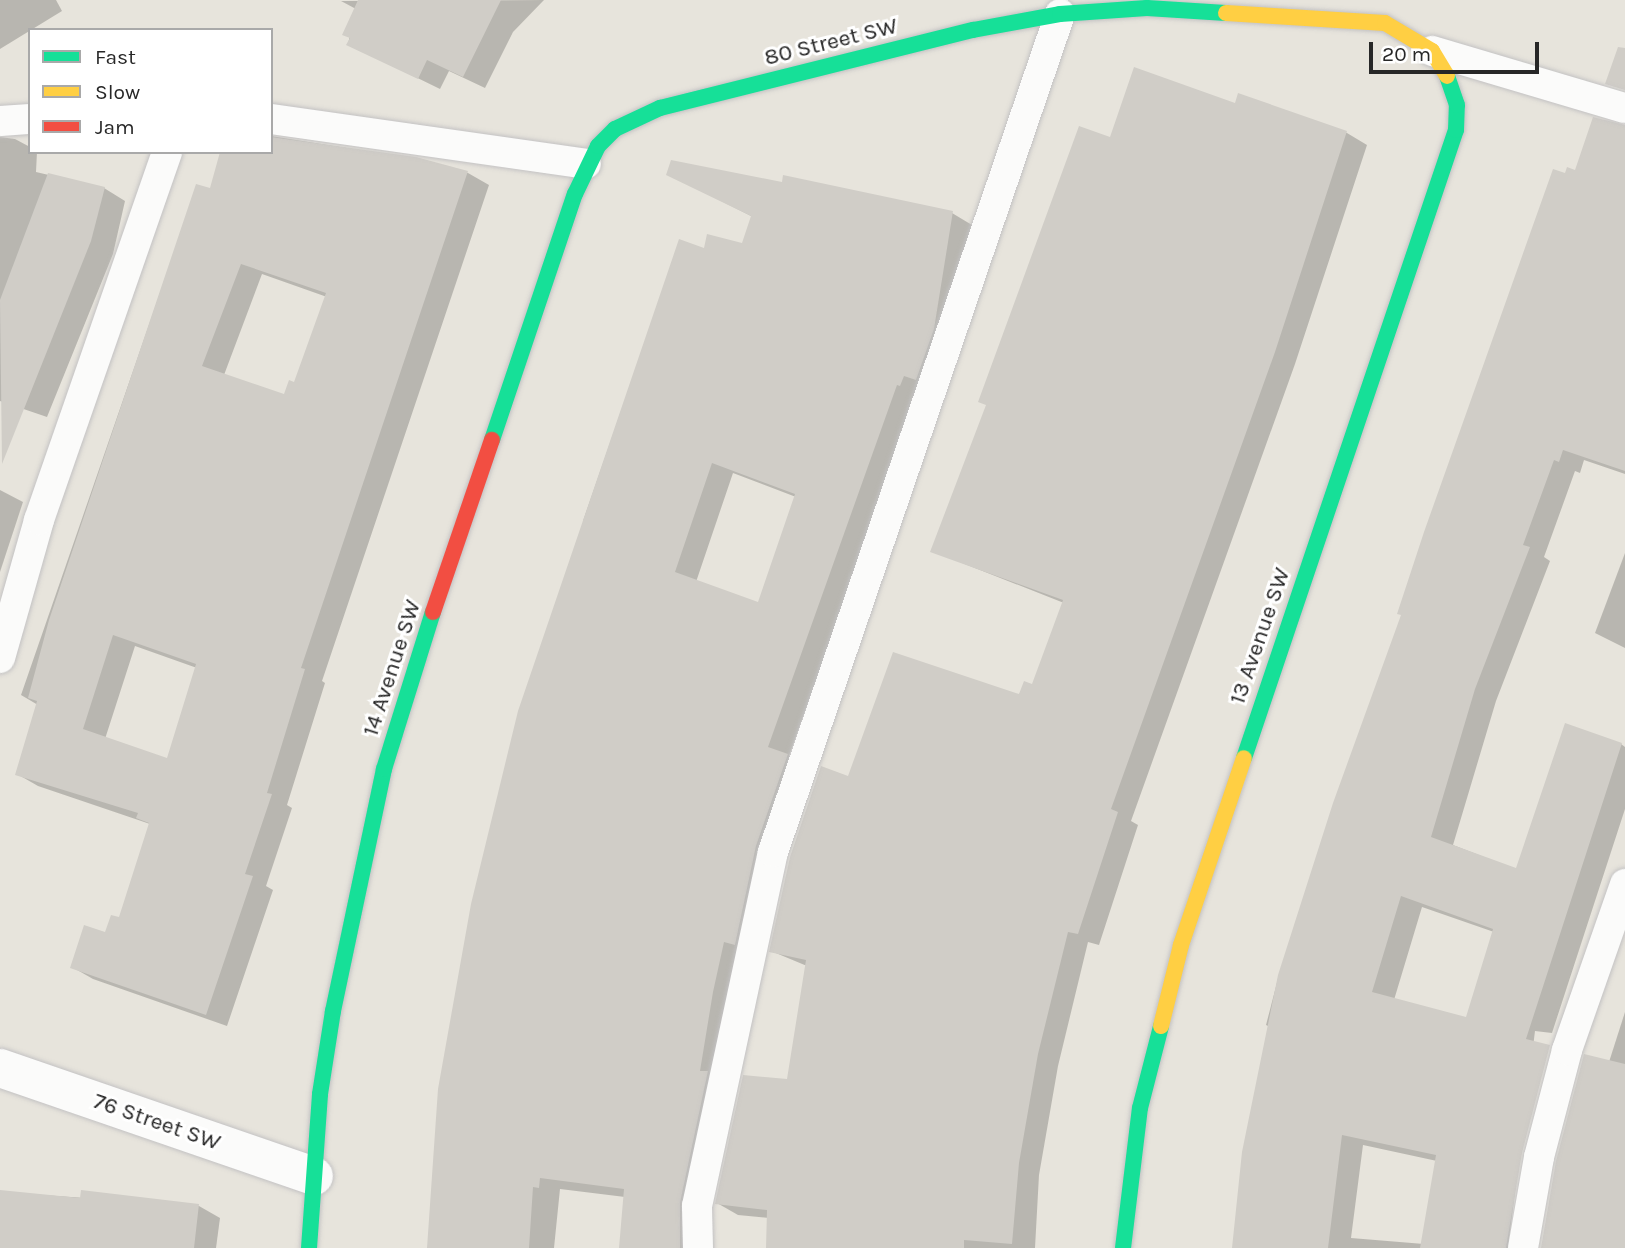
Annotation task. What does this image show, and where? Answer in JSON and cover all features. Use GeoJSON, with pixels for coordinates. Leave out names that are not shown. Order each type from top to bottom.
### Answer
{"type":"FeatureCollection","features":[{"type":"Feature","properties":{"kind":"street","name":"80 Street SW"},"geometry":{"type":"LineString","coordinates":[[615,129],[660,108],[973,30],[1059,14],[1147,8],[1353,19],[1385,23],[1432,51]]}},
{"type":"Feature","properties":{"kind":"street","name":"13 Avenue SW"},"geometry":{"type":"LineString","coordinates":[[1124,1248],[1140,1108],[1181,945],[1456,130],[1457,105],[1450,81],[1432,51]]}},
{"type":"Feature","properties":{"kind":"street","name":"14 Avenue SW"},"geometry":{"type":"LineString","coordinates":[[309,1248],[314,1176],[333,1011],[384,769],[408,686],[586,164],[615,129]]}},
{"type":"Feature","properties":{"kind":"street","name":"76 Street SW"},"geometry":{"type":"LineString","coordinates":[[0,1068],[314,1176]]}},
{"type":"Feature","properties":{"kind":"lane"},"geometry":{"type":"LineString","coordinates":[[698,1248],[696,1206],[773,852],[1059,14]]}},
{"type":"Feature","properties":{"kind":"lane"},"geometry":{"type":"LineString","coordinates":[[1432,51],[1625,108]]}},
{"type":"Feature","properties":{"kind":"lane"},"geometry":{"type":"LineString","coordinates":[[0,121],[28,119]]}},
{"type":"Feature","properties":{"kind":"lane"},"geometry":{"type":"LineString","coordinates":[[273,119],[586,164]]}},
{"type":"Feature","properties":{"kind":"lane"},"geometry":{"type":"LineString","coordinates":[[0,658],[39,520],[166,154]]}},
{"type":"Feature","properties":{"kind":"lane"},"geometry":{"type":"LineString","coordinates":[[1522,1248],[1567,1050],[1625,884]]}},
{"type":"Feature","properties":{"kind":"building"},"geometry":{"type":"Polygon","coordinates":[[[358,0],[501,0],[463,77],[427,60],[418,79],[346,45],[350,38],[342,35],[358,0]]]}},
{"type":"Feature","properties":{"kind":"building"},"geometry":{"type":"Polygon","coordinates":[[[1618,47],[1625,48],[1625,90],[1605,84],[1618,47]]]}},
{"type":"Feature","properties":{"kind":"building"},"geometry":{"type":"Polygon","coordinates":[[[1134,67],[1235,103],[1238,93],[1347,131],[1275,352],[1111,809],[1118,812],[1078,934],[1068,932],[1038,1054],[1019,1163],[1012,1244],[964,1240],[964,1248],[766,1248],[767,1210],[715,1204],[743,1075],[787,1079],[806,960],[769,952],[790,857],[821,766],[848,776],[893,652],[1019,694],[1024,681],[1032,684],[1063,600],[930,552],[986,405],[978,402],[1079,126],[1110,137],[1134,67]]]}},
{"type":"Feature","properties":{"kind":"building"},"geometry":{"type":"Polygon","coordinates":[[[1593,117],[1625,125],[1625,471],[1563,450],[1559,462],[1554,460],[1523,545],[1530,547],[1475,689],[1431,837],[1516,868],[1565,723],[1622,743],[1526,1039],[1550,1045],[1522,1153],[1506,1248],[1420,1248],[1436,1155],[1342,1135],[1328,1248],[1232,1248],[1242,1152],[1278,975],[1333,803],[1401,615],[1397,614],[1424,532],[1553,169],[1565,173],[1567,167],[1575,170],[1593,117]],[[1401,896],[1372,992],[1466,1017],[1493,929],[1401,896]]]}},
{"type":"Feature","properties":{"kind":"building"},"geometry":{"type":"Polygon","coordinates":[[[273,137],[416,157],[468,171],[301,668],[305,669],[267,793],[272,794],[245,874],[253,876],[206,1015],[70,968],[84,925],[105,932],[111,915],[119,917],[149,823],[136,818],[138,813],[15,775],[37,701],[28,698],[49,620],[196,184],[210,188],[219,154],[273,154],[273,137]],[[241,264],[202,366],[284,394],[289,380],[294,382],[326,293],[241,264]],[[113,635],[83,729],[167,758],[196,664],[113,635]]]}},
{"type":"Feature","properties":{"kind":"building"},"geometry":{"type":"Polygon","coordinates":[[[671,160],[782,182],[783,175],[953,211],[934,329],[916,380],[904,376],[900,386],[897,385],[768,747],[788,754],[756,846],[735,945],[724,942],[713,992],[700,1071],[708,1071],[680,1203],[680,1248],[619,1248],[624,1189],[540,1178],[539,1188],[533,1187],[529,1248],[427,1248],[438,1089],[471,904],[518,711],[679,239],[704,248],[707,234],[742,243],[751,216],[666,175],[671,160]],[[712,463],[675,572],[758,602],[795,494],[712,463]]]}},
{"type":"Feature","properties":{"kind":"building"},"geometry":{"type":"Polygon","coordinates":[[[48,173],[105,187],[91,241],[2,464],[0,300],[48,173]]]}},
{"type":"Feature","properties":{"kind":"building"},"geometry":{"type":"Polygon","coordinates":[[[1584,1054],[1625,1064],[1625,1248],[1541,1248],[1556,1161],[1584,1054]]]}},
{"type":"Feature","properties":{"kind":"building"},"geometry":{"type":"Polygon","coordinates":[[[0,1190],[80,1198],[81,1190],[199,1204],[194,1248],[0,1248],[0,1190]]]}},
{"type":"Feature","properties":{"kind":"traffic: fast"},"geometry":{"type":"LineString","coordinates":[[492,440],[575,194],[598,146],[615,129],[660,108],[973,30],[1060,14],[1147,8],[1226,13]]}},
{"type":"Feature","properties":{"kind":"traffic: fast"},"geometry":{"type":"LineString","coordinates":[[1244,758],[1456,130],[1457,105],[1447,76]]}},
{"type":"Feature","properties":{"kind":"traffic: fast"},"geometry":{"type":"LineString","coordinates":[[309,1248],[320,1094],[333,1011],[384,769],[433,612]]}},
{"type":"Feature","properties":{"kind":"traffic: fast"},"geometry":{"type":"LineString","coordinates":[[1123,1248],[1140,1108],[1161,1026]]}},
{"type":"Feature","properties":{"kind":"traffic: slow"},"geometry":{"type":"LineString","coordinates":[[1226,13],[1385,23],[1432,51],[1447,76]]}},
{"type":"Feature","properties":{"kind":"traffic: slow"},"geometry":{"type":"LineString","coordinates":[[1161,1026],[1181,945],[1244,758]]}},
{"type":"Feature","properties":{"kind":"traffic: jam"},"geometry":{"type":"LineString","coordinates":[[433,612],[492,440]]}}]}
